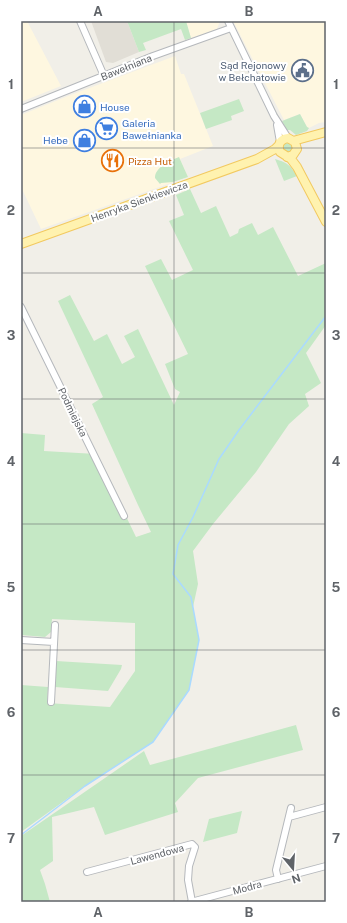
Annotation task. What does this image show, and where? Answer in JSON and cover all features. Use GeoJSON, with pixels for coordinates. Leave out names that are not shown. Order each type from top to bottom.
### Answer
{"type":"FeatureCollection","features":[{"type":"Feature","properties":{"kind":"main road"},"geometry":{"type":"LineString","coordinates":[[326,132],[279,144],[279,150],[284,156],[291,159],[297,167],[326,222]]}},
{"type":"Feature","properties":{"kind":"main road"},"geometry":{"type":"LineString","coordinates":[[284,156],[293,155],[305,144],[326,136]]}},
{"type":"Feature","properties":{"kind":"main road"},"geometry":{"type":"LineString","coordinates":[[291,140],[297,146],[296,151],[310,190]]}},
{"type":"Feature","properties":{"kind":"main road","name":"Henryka Sienkiewicza"},"geometry":{"type":"LineString","coordinates":[[21,244],[257,159],[275,149],[279,144]]}},
{"type":"Feature","properties":{"kind":"main road","name":"Henryka Sienkiewicza"},"geometry":{"type":"LineString","coordinates":[[257,159],[284,156]]}},
{"type":"Feature","properties":{"kind":"street"},"geometry":{"type":"LineString","coordinates":[[80,21],[104,76]]}},
{"type":"Feature","properties":{"kind":"street"},"geometry":{"type":"LineString","coordinates":[[228,21],[274,116],[291,140]]}},
{"type":"Feature","properties":{"kind":"street","name":"Bawełniana"},"geometry":{"type":"LineString","coordinates":[[21,109],[231,28]]}},
{"type":"Feature","properties":{"kind":"street"},"geometry":{"type":"LineString","coordinates":[[274,116],[279,134],[279,144]]}},
{"type":"Feature","properties":{"kind":"street","name":"Podmiejska"},"geometry":{"type":"LineString","coordinates":[[21,307],[124,516]]}},
{"type":"Feature","properties":{"kind":"street"},"geometry":{"type":"LineString","coordinates":[[51,702],[55,625]]}},
{"type":"Feature","properties":{"kind":"street"},"geometry":{"type":"LineString","coordinates":[[21,640],[54,642]]}},
{"type":"Feature","properties":{"kind":"street"},"geometry":{"type":"LineString","coordinates":[[289,817],[326,807]]}},
{"type":"Feature","properties":{"kind":"street"},"geometry":{"type":"LineString","coordinates":[[278,879],[276,870],[291,808]]}},
{"type":"Feature","properties":{"kind":"street","name":"Lawendowa"},"geometry":{"type":"LineString","coordinates":[[87,872],[192,844],[195,848],[189,866],[188,880],[192,902]]}},
{"type":"Feature","properties":{"kind":"street","name":"Modra"},"geometry":{"type":"LineString","coordinates":[[192,902],[326,866]]}},
{"type":"Feature","properties":{"kind":"shaded area"},"geometry":{"type":"Polygon","coordinates":[[[21,21],[27,21],[61,86],[21,102],[21,21]]]}},
{"type":"Feature","properties":{"kind":"shaded area"},"geometry":{"type":"Polygon","coordinates":[[[91,21],[127,21],[139,52],[113,63],[106,62],[91,21]]]}},
{"type":"Feature","properties":{"kind":"shaded area"},"geometry":{"type":"Polygon","coordinates":[[[186,21],[220,21],[217,29],[191,38],[186,21]]]}},
{"type":"Feature","properties":{"kind":"shaded area"},"geometry":{"type":"Polygon","coordinates":[[[233,21],[326,21],[326,122],[319,123],[309,128],[300,114],[284,120],[233,21]]]}},
{"type":"Feature","properties":{"kind":"shaded area","name":"Galeria Bawełnianka"},"geometry":{"type":"Polygon","coordinates":[[[175,56],[181,74],[184,74],[213,146],[180,159],[188,177],[41,229],[21,187],[21,115],[175,56]]]}},
{"type":"Feature","properties":{"kind":"green space"},"geometry":{"type":"Polygon","coordinates":[[[127,21],[186,21],[191,38],[185,40],[181,29],[143,43],[146,50],[139,52],[127,21]]]}},
{"type":"Feature","properties":{"kind":"green space"},"geometry":{"type":"Polygon","coordinates":[[[239,99],[244,111],[231,116],[232,120],[206,129],[200,113],[239,99]]]}},
{"type":"Feature","properties":{"kind":"green space"},"geometry":{"type":"Polygon","coordinates":[[[300,114],[309,128],[307,131],[296,135],[290,130],[287,130],[282,121],[300,114]]]}},
{"type":"Feature","properties":{"kind":"green space"},"geometry":{"type":"Polygon","coordinates":[[[285,143],[289,143],[291,144],[291,152],[285,153],[282,150],[282,146],[285,143]]]}},
{"type":"Feature","properties":{"kind":"green space"},"geometry":{"type":"Polygon","coordinates":[[[179,157],[188,177],[173,182],[160,184],[155,178],[157,171],[171,160],[179,157]]]}},
{"type":"Feature","properties":{"kind":"green space"},"geometry":{"type":"Polygon","coordinates":[[[275,159],[288,165],[297,176],[284,181],[275,159]]]}},
{"type":"Feature","properties":{"kind":"green space"},"geometry":{"type":"Polygon","coordinates":[[[190,189],[201,213],[216,206],[230,237],[238,233],[239,229],[252,223],[258,235],[273,227],[298,276],[326,263],[326,325],[306,353],[321,383],[305,394],[309,406],[289,424],[256,472],[193,551],[198,584],[193,607],[199,640],[189,690],[153,742],[85,786],[21,832],[21,685],[48,687],[47,703],[110,707],[135,671],[135,623],[52,619],[51,632],[45,637],[21,635],[21,433],[45,435],[44,451],[96,454],[136,537],[151,532],[92,404],[103,397],[58,301],[70,295],[94,341],[107,334],[122,364],[135,357],[124,336],[138,329],[174,405],[180,392],[175,389],[165,364],[188,354],[145,266],[161,259],[172,280],[193,270],[169,221],[184,215],[176,195],[190,189]]]}},
{"type":"Feature","properties":{"kind":"green space"},"geometry":{"type":"Polygon","coordinates":[[[56,661],[122,665],[108,691],[55,687],[56,661]]]}},
{"type":"Feature","properties":{"kind":"green space"},"geometry":{"type":"Polygon","coordinates":[[[296,725],[303,750],[198,778],[175,803],[178,812],[105,835],[94,807],[52,817],[53,861],[40,870],[50,902],[21,902],[21,836],[144,751],[150,765],[296,725]]]}},
{"type":"Feature","properties":{"kind":"green space"},"geometry":{"type":"Polygon","coordinates":[[[242,811],[237,833],[203,842],[209,819],[242,811]]]}},
{"type":"Feature","properties":{"kind":"waterway"},"geometry":{"type":"LineString","coordinates":[[21,835],[85,786],[153,742],[189,690],[199,640],[191,597],[173,574],[178,545],[193,517],[219,459],[239,430],[326,316]]}},
{"type":"Feature","properties":{"kind":"place","name":"Sąd Rejonowy w Bełchatowie"},"geometry":{"type":"Point","coordinates":[302,71]}},
{"type":"Feature","properties":{"kind":"place","name":"House"},"geometry":{"type":"Point","coordinates":[85,107]}},
{"type":"Feature","properties":{"kind":"place","name":"Galeria Bawełnianka"},"geometry":{"type":"Point","coordinates":[107,129]}},
{"type":"Feature","properties":{"kind":"place","name":"Hebe"},"geometry":{"type":"Point","coordinates":[84,140]}},
{"type":"Feature","properties":{"kind":"place","name":"Pizza Hut"},"geometry":{"type":"Point","coordinates":[113,161]}}]}
